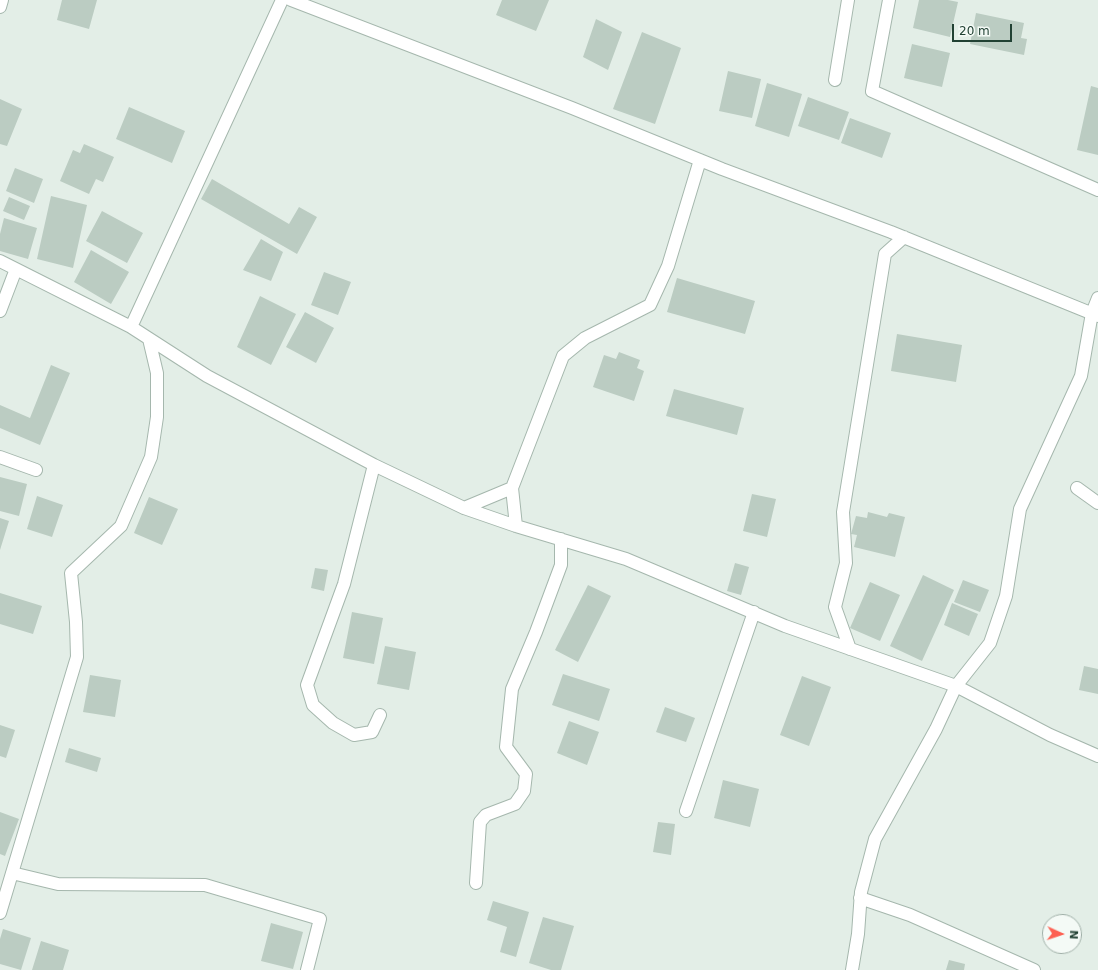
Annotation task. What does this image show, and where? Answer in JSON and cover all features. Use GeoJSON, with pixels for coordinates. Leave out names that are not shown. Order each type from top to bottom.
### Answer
{"type":"FeatureCollection","features":[{"type":"Feature","properties":{"kind":"street"},"geometry":{"type":"LineString","coordinates":[[0,7],[2,0]]}},
{"type":"Feature","properties":{"kind":"street"},"geometry":{"type":"LineString","coordinates":[[131,327],[282,0]]}},
{"type":"Feature","properties":{"kind":"street"},"geometry":{"type":"LineString","coordinates":[[291,0],[572,108],[700,160],[904,237],[1095,314]]}},
{"type":"Feature","properties":{"kind":"street"},"geometry":{"type":"LineString","coordinates":[[835,80],[848,0]]}},
{"type":"Feature","properties":{"kind":"street"},"geometry":{"type":"LineString","coordinates":[[889,0],[872,91],[1098,190]]}},
{"type":"Feature","properties":{"kind":"street"},"geometry":{"type":"LineString","coordinates":[[516,526],[512,488],[563,356],[584,338],[650,305],[668,266],[700,160]]}},
{"type":"Feature","properties":{"kind":"street"},"geometry":{"type":"LineString","coordinates":[[850,649],[835,608],[846,563],[843,512],[885,254],[904,237]]}},
{"type":"Feature","properties":{"kind":"street"},"geometry":{"type":"LineString","coordinates":[[0,261],[131,327],[207,376],[374,465],[464,508],[516,526],[626,559],[754,612],[850,649],[956,686],[1050,735],[1098,756]]}},
{"type":"Feature","properties":{"kind":"street"},"geometry":{"type":"LineString","coordinates":[[0,311],[16,269]]}},
{"type":"Feature","properties":{"kind":"street"},"geometry":{"type":"LineString","coordinates":[[852,970],[858,934],[860,898],[875,839],[936,729],[956,686],[990,643],[1006,596],[1020,509],[1081,376],[1098,298]]}},
{"type":"Feature","properties":{"kind":"street"},"geometry":{"type":"LineString","coordinates":[[0,913],[77,657],[76,622],[71,573],[121,526],[151,457],[158,417],[157,373],[149,339]]}},
{"type":"Feature","properties":{"kind":"street"},"geometry":{"type":"LineString","coordinates":[[0,457],[36,470]]}},
{"type":"Feature","properties":{"kind":"street"},"geometry":{"type":"LineString","coordinates":[[374,465],[344,584],[307,685],[313,705],[333,723],[354,734],[372,732],[380,715]]}},
{"type":"Feature","properties":{"kind":"street"},"geometry":{"type":"LineString","coordinates":[[464,508],[512,488]]}},
{"type":"Feature","properties":{"kind":"street"},"geometry":{"type":"LineString","coordinates":[[1077,488],[1098,503]]}},
{"type":"Feature","properties":{"kind":"street"},"geometry":{"type":"LineString","coordinates":[[476,883],[480,822],[486,815],[515,804],[524,791],[526,774],[506,747],[512,689],[536,632],[561,565],[561,539]]}},
{"type":"Feature","properties":{"kind":"street"},"geometry":{"type":"LineString","coordinates":[[686,811],[754,612]]}},
{"type":"Feature","properties":{"kind":"street"},"geometry":{"type":"LineString","coordinates":[[12,872],[58,884],[205,885],[320,919],[307,970]]}},
{"type":"Feature","properties":{"kind":"street"},"geometry":{"type":"LineString","coordinates":[[860,898],[910,915],[1034,970]]}},
{"type":"Feature","properties":{"kind":"building"},"geometry":{"type":"Polygon","coordinates":[[[62,0],[97,0],[89,29],[57,20],[62,0]]]}},
{"type":"Feature","properties":{"kind":"building"},"geometry":{"type":"Polygon","coordinates":[[[502,0],[549,0],[536,31],[496,15],[502,0]]]}},
{"type":"Feature","properties":{"kind":"building"},"geometry":{"type":"Polygon","coordinates":[[[919,0],[948,0],[958,2],[950,37],[913,28],[919,0]]]}},
{"type":"Feature","properties":{"kind":"building"},"geometry":{"type":"Polygon","coordinates":[[[976,13],[1024,23],[1021,38],[1027,39],[1024,55],[970,44],[976,13]]]}},
{"type":"Feature","properties":{"kind":"building"},"geometry":{"type":"Polygon","coordinates":[[[596,19],[622,32],[608,70],[583,57],[596,19]]]}},
{"type":"Feature","properties":{"kind":"building"},"geometry":{"type":"Polygon","coordinates":[[[642,32],[681,48],[655,124],[613,109],[642,32]]]}},
{"type":"Feature","properties":{"kind":"building"},"geometry":{"type":"Polygon","coordinates":[[[912,44],[950,53],[942,87],[904,78],[912,44]]]}},
{"type":"Feature","properties":{"kind":"building"},"geometry":{"type":"Polygon","coordinates":[[[728,71],[761,79],[752,118],[719,111],[728,71]]]}},
{"type":"Feature","properties":{"kind":"building"},"geometry":{"type":"Polygon","coordinates":[[[767,83],[802,94],[789,137],[755,126],[767,83]]]}},
{"type":"Feature","properties":{"kind":"building"},"geometry":{"type":"Polygon","coordinates":[[[1091,86],[1098,88],[1098,155],[1077,150],[1091,86]]]}},
{"type":"Feature","properties":{"kind":"building"},"geometry":{"type":"Polygon","coordinates":[[[808,97],[849,112],[839,140],[798,126],[808,97]]]}},
{"type":"Feature","properties":{"kind":"building"},"geometry":{"type":"Polygon","coordinates":[[[0,99],[22,109],[7,146],[0,144],[0,99]]]}},
{"type":"Feature","properties":{"kind":"building"},"geometry":{"type":"Polygon","coordinates":[[[129,107],[185,131],[172,163],[116,139],[129,107]]]}},
{"type":"Feature","properties":{"kind":"building"},"geometry":{"type":"Polygon","coordinates":[[[850,118],[891,133],[882,158],[841,143],[850,118]]]}},
{"type":"Feature","properties":{"kind":"building"},"geometry":{"type":"Polygon","coordinates":[[[84,144],[114,157],[103,182],[96,179],[89,194],[60,181],[73,150],[80,153],[84,144]]]}},
{"type":"Feature","properties":{"kind":"building"},"geometry":{"type":"Polygon","coordinates":[[[15,168],[43,179],[34,203],[6,191],[15,168]]]}},
{"type":"Feature","properties":{"kind":"building"},"geometry":{"type":"Polygon","coordinates":[[[212,179],[289,224],[299,207],[317,217],[297,254],[201,199],[212,179]]]}},
{"type":"Feature","properties":{"kind":"building"},"geometry":{"type":"Polygon","coordinates":[[[51,196],[87,205],[73,268],[37,259],[51,196]]]}},
{"type":"Feature","properties":{"kind":"building"},"geometry":{"type":"Polygon","coordinates":[[[9,197],[30,206],[24,220],[3,211],[9,197]]]}},
{"type":"Feature","properties":{"kind":"building"},"geometry":{"type":"Polygon","coordinates":[[[102,211],[143,233],[127,263],[86,241],[102,211]]]}},
{"type":"Feature","properties":{"kind":"building"},"geometry":{"type":"Polygon","coordinates":[[[4,218],[37,228],[28,259],[0,251],[0,234],[4,218]]]}},
{"type":"Feature","properties":{"kind":"building"},"geometry":{"type":"Polygon","coordinates":[[[261,239],[283,252],[271,281],[243,270],[261,239]]]}},
{"type":"Feature","properties":{"kind":"building"},"geometry":{"type":"Polygon","coordinates":[[[91,250],[129,272],[111,304],[74,282],[91,250]]]}},
{"type":"Feature","properties":{"kind":"building"},"geometry":{"type":"Polygon","coordinates":[[[324,272],[351,282],[338,315],[311,305],[324,272]]]}},
{"type":"Feature","properties":{"kind":"building"},"geometry":{"type":"Polygon","coordinates":[[[677,278],[755,301],[745,334],[667,312],[677,278]]]}},
{"type":"Feature","properties":{"kind":"building"},"geometry":{"type":"Polygon","coordinates":[[[260,296],[296,314],[271,365],[237,347],[260,296]]]}},
{"type":"Feature","properties":{"kind":"building"},"geometry":{"type":"Polygon","coordinates":[[[305,312],[334,328],[316,363],[286,347],[305,312]]]}},
{"type":"Feature","properties":{"kind":"building"},"geometry":{"type":"Polygon","coordinates":[[[897,334],[962,345],[956,382],[891,371],[897,334]]]}},
{"type":"Feature","properties":{"kind":"building"},"geometry":{"type":"Polygon","coordinates":[[[619,352],[640,360],[637,368],[644,371],[634,401],[593,387],[604,355],[616,359],[619,352]]]}},
{"type":"Feature","properties":{"kind":"building"},"geometry":{"type":"Polygon","coordinates":[[[51,365],[70,373],[40,445],[0,428],[0,405],[30,418],[51,365]]]}},
{"type":"Feature","properties":{"kind":"building"},"geometry":{"type":"Polygon","coordinates":[[[674,389],[744,408],[737,435],[666,416],[674,389]]]}},
{"type":"Feature","properties":{"kind":"building"},"geometry":{"type":"Polygon","coordinates":[[[0,477],[27,484],[19,516],[0,511],[0,477]]]}},
{"type":"Feature","properties":{"kind":"building"},"geometry":{"type":"Polygon","coordinates":[[[752,494],[776,499],[767,537],[743,531],[752,494]]]}},
{"type":"Feature","properties":{"kind":"building"},"geometry":{"type":"Polygon","coordinates":[[[37,496],[63,505],[52,537],[27,529],[37,496]]]}},
{"type":"Feature","properties":{"kind":"building"},"geometry":{"type":"Polygon","coordinates":[[[149,497],[178,509],[162,545],[134,533],[149,497]]]}},
{"type":"Feature","properties":{"kind":"building"},"geometry":{"type":"Polygon","coordinates":[[[868,512],[887,517],[889,513],[905,517],[895,557],[854,547],[857,535],[851,534],[856,516],[867,518],[868,512]]]}},
{"type":"Feature","properties":{"kind":"building"},"geometry":{"type":"Polygon","coordinates":[[[0,518],[9,521],[0,550],[0,518]]]}},
{"type":"Feature","properties":{"kind":"building"},"geometry":{"type":"Polygon","coordinates":[[[735,563],[749,567],[741,595],[727,591],[735,563]]]}},
{"type":"Feature","properties":{"kind":"building"},"geometry":{"type":"Polygon","coordinates":[[[315,568],[328,570],[324,591],[311,588],[315,568]]]}},
{"type":"Feature","properties":{"kind":"building"},"geometry":{"type":"Polygon","coordinates":[[[923,575],[954,590],[922,661],[890,646],[923,575]]]}},
{"type":"Feature","properties":{"kind":"building"},"geometry":{"type":"Polygon","coordinates":[[[963,580],[989,590],[980,612],[954,602],[963,580]]]}},
{"type":"Feature","properties":{"kind":"building"},"geometry":{"type":"Polygon","coordinates":[[[870,582],[900,595],[880,641],[850,628],[870,582]]]}},
{"type":"Feature","properties":{"kind":"building"},"geometry":{"type":"Polygon","coordinates":[[[588,585],[611,596],[578,662],[555,650],[588,585]]]}},
{"type":"Feature","properties":{"kind":"building"},"geometry":{"type":"Polygon","coordinates":[[[0,593],[42,606],[33,634],[0,624],[0,593]]]}},
{"type":"Feature","properties":{"kind":"building"},"geometry":{"type":"Polygon","coordinates":[[[952,603],[978,614],[969,636],[944,625],[952,603]]]}},
{"type":"Feature","properties":{"kind":"building"},"geometry":{"type":"Polygon","coordinates":[[[352,612],[383,618],[374,664],[343,658],[352,612]]]}},
{"type":"Feature","properties":{"kind":"building"},"geometry":{"type":"Polygon","coordinates":[[[385,646],[416,652],[409,690],[377,684],[385,646]]]}},
{"type":"Feature","properties":{"kind":"building"},"geometry":{"type":"Polygon","coordinates":[[[1084,666],[1098,669],[1098,694],[1079,690],[1084,666]]]}},
{"type":"Feature","properties":{"kind":"building"},"geometry":{"type":"Polygon","coordinates":[[[563,674],[610,689],[599,721],[552,705],[563,674]]]}},
{"type":"Feature","properties":{"kind":"building"},"geometry":{"type":"Polygon","coordinates":[[[90,675],[121,680],[115,717],[83,712],[90,675]]]}},
{"type":"Feature","properties":{"kind":"building"},"geometry":{"type":"Polygon","coordinates":[[[802,676],[831,687],[809,746],[780,735],[802,676]]]}},
{"type":"Feature","properties":{"kind":"building"},"geometry":{"type":"Polygon","coordinates":[[[665,707],[695,718],[686,742],[656,732],[665,707]]]}},
{"type":"Feature","properties":{"kind":"building"},"geometry":{"type":"Polygon","coordinates":[[[569,721],[599,732],[587,765],[557,753],[569,721]]]}},
{"type":"Feature","properties":{"kind":"building"},"geometry":{"type":"Polygon","coordinates":[[[0,725],[15,730],[6,758],[0,756],[0,725]]]}},
{"type":"Feature","properties":{"kind":"building"},"geometry":{"type":"Polygon","coordinates":[[[69,748],[101,758],[97,772],[65,762],[69,748]]]}},
{"type":"Feature","properties":{"kind":"building"},"geometry":{"type":"Polygon","coordinates":[[[723,780],[759,789],[750,827],[714,818],[723,780]]]}},
{"type":"Feature","properties":{"kind":"building"},"geometry":{"type":"Polygon","coordinates":[[[0,812],[19,819],[5,856],[0,854],[0,812]]]}},
{"type":"Feature","properties":{"kind":"building"},"geometry":{"type":"Polygon","coordinates":[[[658,822],[675,824],[671,855],[653,852],[658,822]]]}},
{"type":"Feature","properties":{"kind":"building"},"geometry":{"type":"Polygon","coordinates":[[[493,901],[529,912],[516,957],[500,952],[507,927],[487,920],[493,901]]]}},
{"type":"Feature","properties":{"kind":"building"},"geometry":{"type":"Polygon","coordinates":[[[543,917],[574,926],[561,970],[551,970],[529,963],[543,917]]]}},
{"type":"Feature","properties":{"kind":"building"},"geometry":{"type":"Polygon","coordinates":[[[271,923],[303,932],[293,969],[261,961],[271,923]]]}},
{"type":"Feature","properties":{"kind":"building"},"geometry":{"type":"Polygon","coordinates":[[[3,929],[31,938],[21,970],[0,964],[0,939],[3,929]]]}},
{"type":"Feature","properties":{"kind":"building"},"geometry":{"type":"Polygon","coordinates":[[[41,941],[69,950],[63,970],[32,970],[41,941]]]}},
{"type":"Feature","properties":{"kind":"building"},"geometry":{"type":"Polygon","coordinates":[[[949,960],[965,964],[964,970],[946,970],[949,960]]]}}]}
